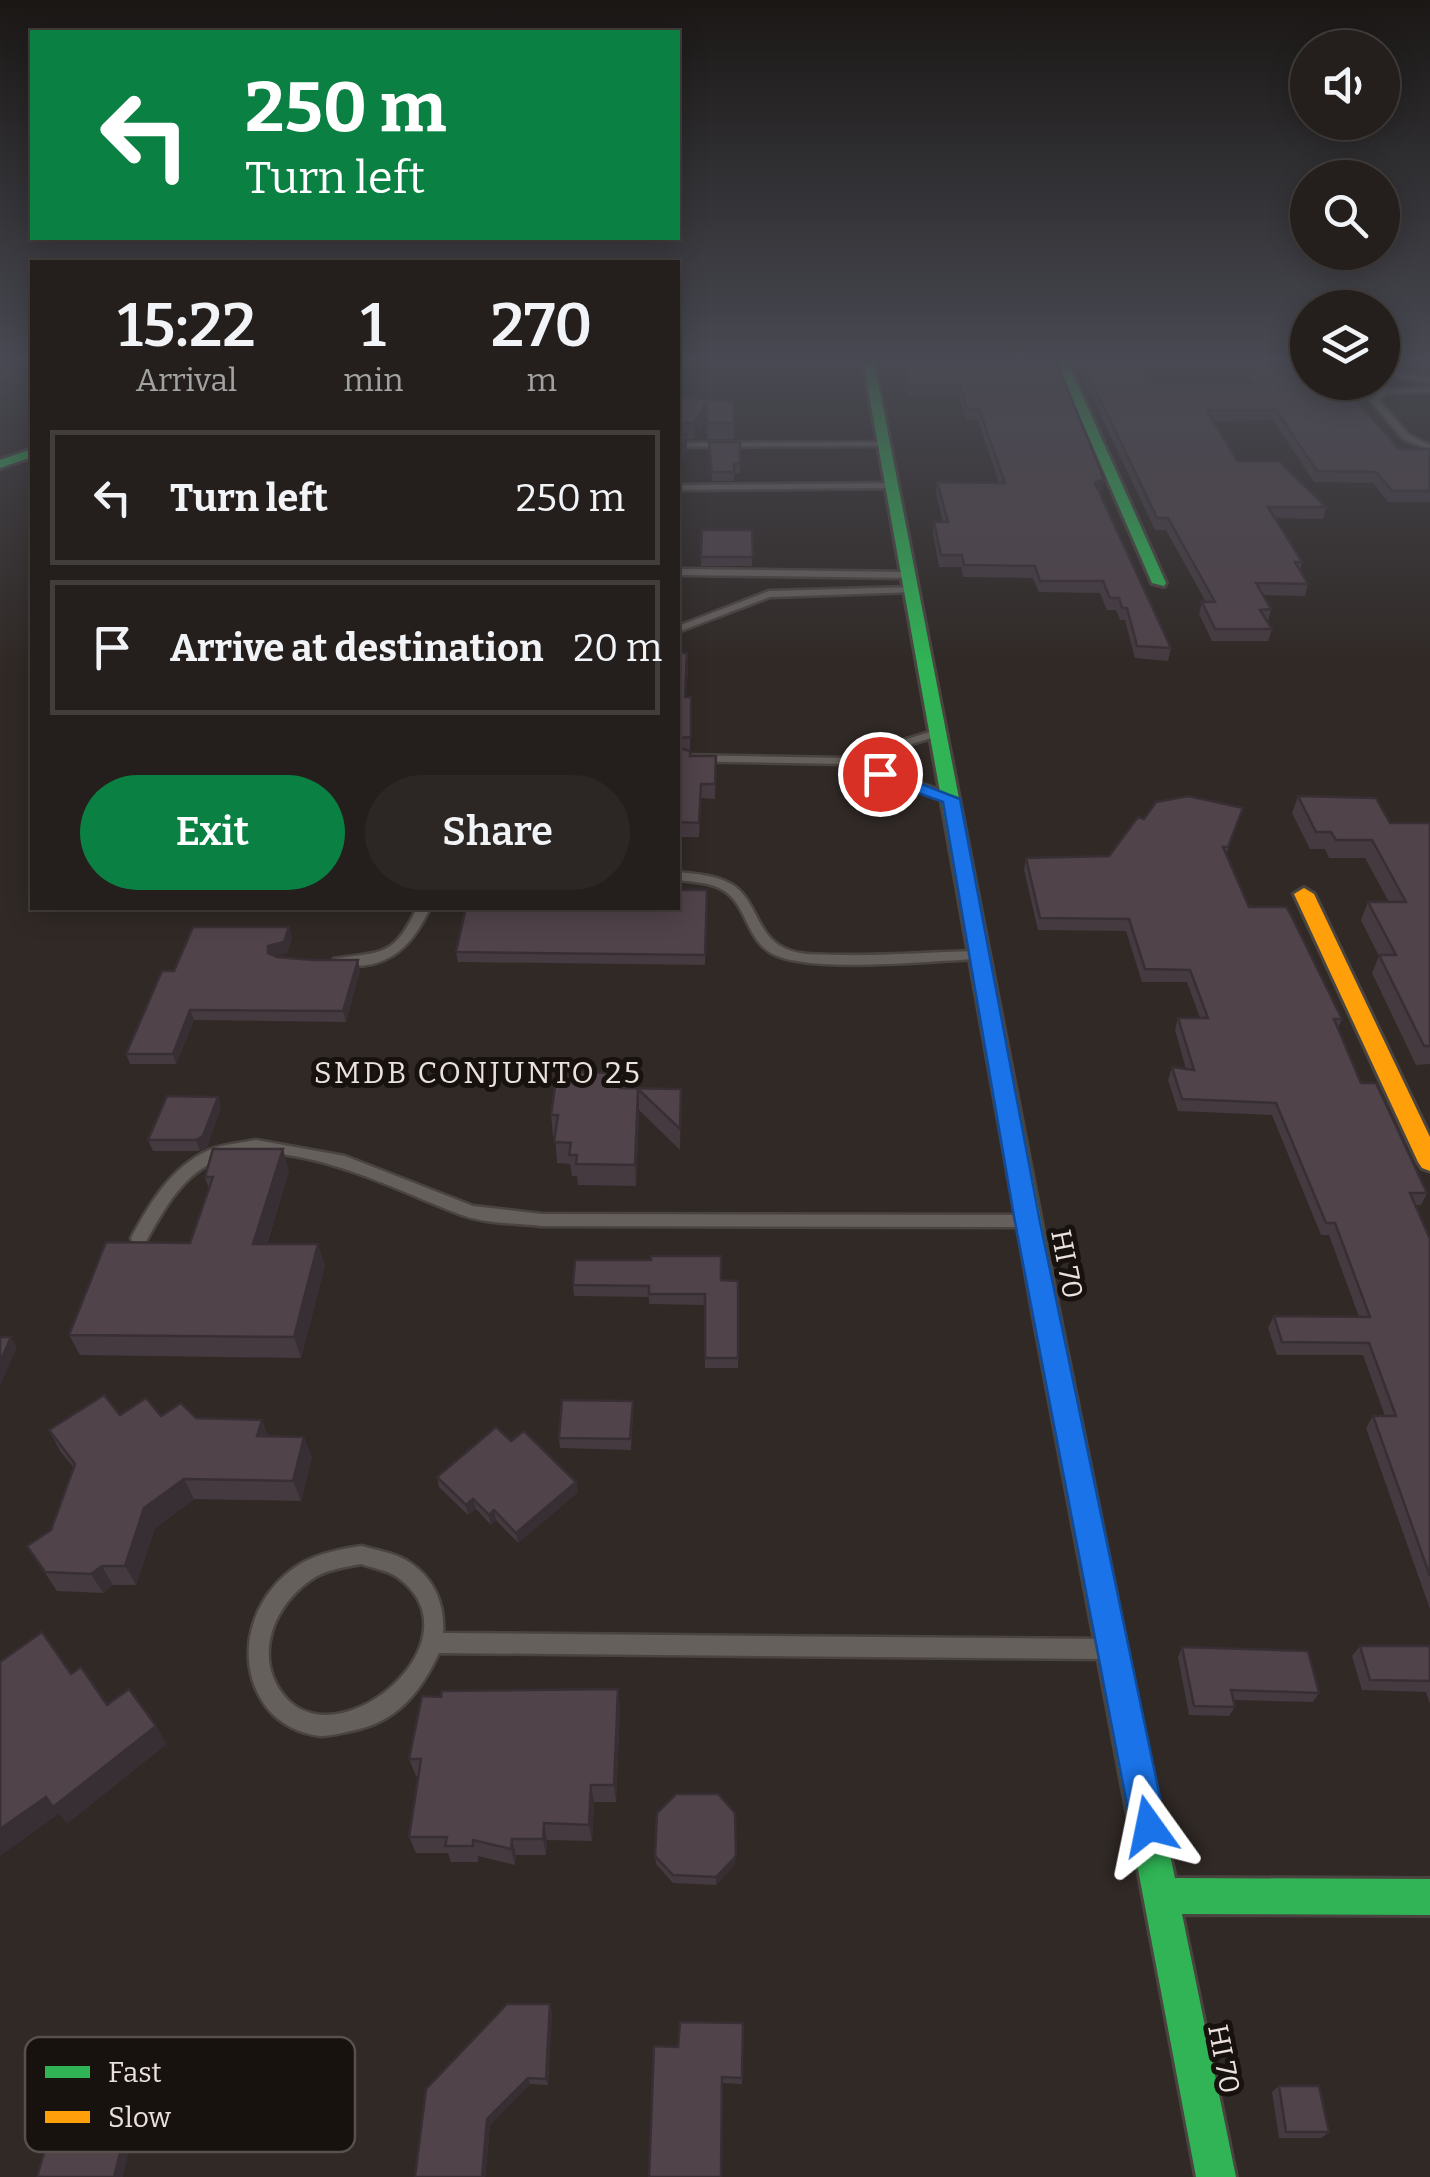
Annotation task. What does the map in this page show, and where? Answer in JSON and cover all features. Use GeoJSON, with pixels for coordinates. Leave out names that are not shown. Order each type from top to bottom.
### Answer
{"type":"FeatureCollection","features":[{"type":"Feature","properties":{"kind":"street","name":"HI 70"},"geometry":{"type":"LineString","coordinates":[[888,463],[1028,1222],[1164,1896],[1216,2177]]}},
{"type":"Feature","properties":{"kind":"street"},"geometry":{"type":"LineString","coordinates":[[1106,463],[1159,582]]}},
{"type":"Feature","properties":{"kind":"street"},"geometry":{"type":"LineString","coordinates":[[1304,894],[1430,1162]]}},
{"type":"Feature","properties":{"kind":"street"},"geometry":{"type":"LineString","coordinates":[[1164,1896],[1430,1896]]}},
{"type":"Feature","properties":{"kind":"lane"},"geometry":{"type":"LineString","coordinates":[[680,488],[892,486]]}},
{"type":"Feature","properties":{"kind":"lane"},"geometry":{"type":"LineString","coordinates":[[680,572],[910,582]]}},
{"type":"Feature","properties":{"kind":"lane"},"geometry":{"type":"LineString","coordinates":[[680,628],[769,594],[910,582]]}},
{"type":"Feature","properties":{"kind":"lane"},"geometry":{"type":"LineString","coordinates":[[680,758],[845,761],[940,732]]}},
{"type":"Feature","properties":{"kind":"lane"},"geometry":{"type":"LineString","coordinates":[[845,761],[951,799]]}},
{"type":"Feature","properties":{"kind":"lane"},"geometry":{"type":"LineString","coordinates":[[680,876],[709,879],[728,886],[742,898],[767,944],[780,953],[808,957],[978,956]]}},
{"type":"Feature","properties":{"kind":"lane"},"geometry":{"type":"LineString","coordinates":[[330,962],[384,956],[400,948],[411,937],[422,910]]}},
{"type":"Feature","properties":{"kind":"lane"},"geometry":{"type":"LineString","coordinates":[[139,1238],[160,1200],[186,1173],[215,1154],[256,1146],[339,1160],[470,1212],[540,1220],[1028,1222]]}},
{"type":"Feature","properties":{"kind":"lane"},"geometry":{"type":"LineString","coordinates":[[360,1555],[387,1558],[410,1570],[426,1590],[435,1614],[433,1643],[422,1671],[402,1696],[375,1714],[345,1724],[314,1725],[288,1715],[268,1696],[258,1671],[257,1644],[266,1616],[283,1591],[306,1572],[333,1560],[360,1555]]}},
{"type":"Feature","properties":{"kind":"lane"},"geometry":{"type":"LineString","coordinates":[[433,1643],[1112,1649]]}},
{"type":"Feature","properties":{"kind":"building"},"geometry":{"type":"Polygon","coordinates":[[[711,463],[740,463],[734,464],[734,472],[712,472],[711,463]]]}},
{"type":"Feature","properties":{"kind":"building"},"geometry":{"type":"Polygon","coordinates":[[[998,463],[1097,463],[1104,479],[1095,483],[1171,648],[1137,646],[1127,608],[1122,608],[1119,598],[1110,598],[1103,581],[1040,581],[1035,566],[964,565],[962,555],[941,555],[934,522],[948,522],[937,482],[1005,483],[998,463]]]}},
{"type":"Feature","properties":{"kind":"building"},"geometry":{"type":"Polygon","coordinates":[[[1131,463],[1281,463],[1326,507],[1268,507],[1302,562],[1295,562],[1308,584],[1256,583],[1271,609],[1260,610],[1272,629],[1215,629],[1202,602],[1215,602],[1168,518],[1157,518],[1131,463]]]}},
{"type":"Feature","properties":{"kind":"building"},"geometry":{"type":"Polygon","coordinates":[[[1311,463],[1430,463],[1430,491],[1392,491],[1376,472],[1317,471],[1311,463]]]}},
{"type":"Feature","properties":{"kind":"building"},"geometry":{"type":"Polygon","coordinates":[[[702,530],[752,530],[753,557],[701,557],[702,530]]]}},
{"type":"Feature","properties":{"kind":"building"},"geometry":{"type":"Polygon","coordinates":[[[680,653],[687,653],[685,697],[691,697],[691,737],[680,738],[680,653]]]}},
{"type":"Feature","properties":{"kind":"building"},"geometry":{"type":"Polygon","coordinates":[[[680,748],[690,751],[690,756],[716,756],[715,784],[701,784],[699,823],[680,822],[680,748]]]}},
{"type":"Feature","properties":{"kind":"building"},"geometry":{"type":"Polygon","coordinates":[[[1188,796],[1243,808],[1228,847],[1223,847],[1249,907],[1286,907],[1290,913],[1342,1019],[1334,1019],[1361,1083],[1376,1083],[1427,1193],[1410,1193],[1430,1239],[1430,1576],[1373,1416],[1396,1416],[1369,1343],[1282,1342],[1274,1316],[1370,1317],[1335,1223],[1326,1223],[1276,1103],[1182,1099],[1172,1067],[1194,1070],[1178,1018],[1208,1018],[1190,970],[1145,969],[1129,919],[1040,918],[1026,858],[1109,856],[1138,817],[1144,819],[1156,802],[1188,796]]]}},
{"type":"Feature","properties":{"kind":"building"},"geometry":{"type":"Polygon","coordinates":[[[1298,796],[1376,798],[1390,823],[1430,823],[1430,1046],[1424,1046],[1379,955],[1396,955],[1368,902],[1406,902],[1372,840],[1336,840],[1331,832],[1316,832],[1298,796]]]}},
{"type":"Feature","properties":{"kind":"building"},"geometry":{"type":"Polygon","coordinates":[[[680,890],[707,890],[705,955],[456,952],[466,910],[680,910],[680,890]]]}},
{"type":"Feature","properties":{"kind":"building"},"geometry":{"type":"Polygon","coordinates":[[[193,927],[289,927],[284,942],[268,946],[268,953],[313,960],[358,960],[343,1011],[190,1010],[173,1054],[126,1054],[162,971],[174,971],[193,927]]]}},
{"type":"Feature","properties":{"kind":"building"},"geometry":{"type":"Polygon","coordinates":[[[557,1072],[621,1073],[620,1088],[681,1089],[680,1129],[638,1089],[635,1165],[576,1164],[577,1155],[569,1155],[571,1143],[554,1142],[558,1115],[551,1115],[557,1072]]]}},
{"type":"Feature","properties":{"kind":"building"},"geometry":{"type":"Polygon","coordinates":[[[167,1096],[218,1097],[203,1136],[196,1140],[148,1140],[167,1096]]]}},
{"type":"Feature","properties":{"kind":"building"},"geometry":{"type":"Polygon","coordinates":[[[213,1149],[283,1149],[253,1244],[318,1244],[294,1337],[69,1335],[106,1242],[190,1243],[213,1177],[205,1177],[213,1149]]]}},
{"type":"Feature","properties":{"kind":"building"},"geometry":{"type":"Polygon","coordinates":[[[651,1256],[721,1256],[721,1280],[738,1281],[738,1358],[705,1358],[705,1294],[649,1294],[649,1286],[573,1285],[575,1260],[651,1260],[651,1256]]]}},
{"type":"Feature","properties":{"kind":"building"},"geometry":{"type":"Polygon","coordinates":[[[0,1337],[11,1337],[0,1362],[0,1337]]]}},
{"type":"Feature","properties":{"kind":"building"},"geometry":{"type":"Polygon","coordinates":[[[104,1395],[120,1415],[146,1398],[161,1416],[181,1403],[196,1418],[262,1420],[257,1436],[304,1437],[293,1481],[184,1479],[144,1508],[125,1566],[102,1566],[91,1574],[45,1572],[27,1546],[51,1530],[75,1464],[49,1430],[104,1395]]]}},
{"type":"Feature","properties":{"kind":"building"},"geometry":{"type":"Polygon","coordinates":[[[562,1400],[633,1401],[630,1439],[559,1438],[562,1400]]]}},
{"type":"Feature","properties":{"kind":"building"},"geometry":{"type":"Polygon","coordinates":[[[496,1427],[511,1441],[524,1431],[576,1482],[516,1533],[494,1510],[489,1515],[473,1499],[466,1505],[437,1477],[496,1427]]]}},
{"type":"Feature","properties":{"kind":"building"},"geometry":{"type":"Polygon","coordinates":[[[42,1632],[71,1674],[81,1667],[107,1705],[129,1689],[156,1726],[53,1807],[46,1797],[0,1829],[0,1662],[42,1632]]]}},
{"type":"Feature","properties":{"kind":"building"},"geometry":{"type":"Polygon","coordinates":[[[1360,1646],[1430,1646],[1430,1681],[1370,1680],[1360,1646]]]}},
{"type":"Feature","properties":{"kind":"building"},"geometry":{"type":"Polygon","coordinates":[[[1182,1647],[1308,1651],[1319,1693],[1231,1690],[1235,1707],[1194,1706],[1182,1647]]]}},
{"type":"Feature","properties":{"kind":"building"},"geometry":{"type":"Polygon","coordinates":[[[618,1689],[614,1785],[591,1785],[589,1825],[544,1823],[543,1839],[512,1839],[511,1849],[473,1840],[473,1846],[445,1846],[447,1837],[409,1837],[421,1759],[409,1759],[422,1696],[441,1697],[442,1691],[618,1689]]]}},
{"type":"Feature","properties":{"kind":"building"},"geometry":{"type":"Polygon","coordinates":[[[676,1794],[718,1794],[735,1813],[736,1856],[716,1877],[673,1875],[655,1856],[657,1813],[676,1794]]]}},
{"type":"Feature","properties":{"kind":"building"},"geometry":{"type":"Polygon","coordinates":[[[507,2004],[550,2004],[546,2079],[528,2078],[487,2119],[482,2177],[415,2177],[426,2089],[507,2004]]]}},
{"type":"Feature","properties":{"kind":"building"},"geometry":{"type":"Polygon","coordinates":[[[680,2022],[743,2023],[742,2078],[722,2077],[721,2177],[649,2177],[654,2046],[678,2047],[680,2022]]]}},
{"type":"Feature","properties":{"kind":"building"},"geometry":{"type":"Polygon","coordinates":[[[1279,2086],[1319,2086],[1329,2132],[1286,2132],[1279,2086]]]}},
{"type":"Feature","properties":{"kind":"building"},"geometry":{"type":"Polygon","coordinates":[[[44,2152],[120,2152],[114,2177],[37,2177],[44,2152]]]}},
{"type":"Feature","properties":{"kind":"traffic: fast"},"geometry":{"type":"LineString","coordinates":[[0,464],[4,463]]}},
{"type":"Feature","properties":{"kind":"traffic: fast"},"geometry":{"type":"LineString","coordinates":[[887,463],[1046,1313]]}},
{"type":"Feature","properties":{"kind":"traffic: fast"},"geometry":{"type":"LineString","coordinates":[[1106,463],[1159,583]]}},
{"type":"Feature","properties":{"kind":"traffic: fast"},"geometry":{"type":"LineString","coordinates":[[1130,1742],[1216,2177]]}},
{"type":"Feature","properties":{"kind":"traffic: fast"},"geometry":{"type":"LineString","coordinates":[[1163,1896],[1430,1897]]}},
{"type":"Feature","properties":{"kind":"traffic: slow"},"geometry":{"type":"LineString","coordinates":[[1304,894],[1430,1162]]}},
{"type":"Feature","properties":{"kind":"traffic: slow"},"geometry":{"type":"LineString","coordinates":[[1046,1313],[1130,1742]]}},
{"type":"Feature","properties":{"kind":"district","name":"SMDB CONJUNTO 25"},"geometry":{"type":"Point","coordinates":[478,1073]}},
{"type":"Feature","properties":{"kind":"route"},"geometry":{"type":"LineString","coordinates":[[880,774],[951,799],[1028,1222],[1149,1826]]}}]}
